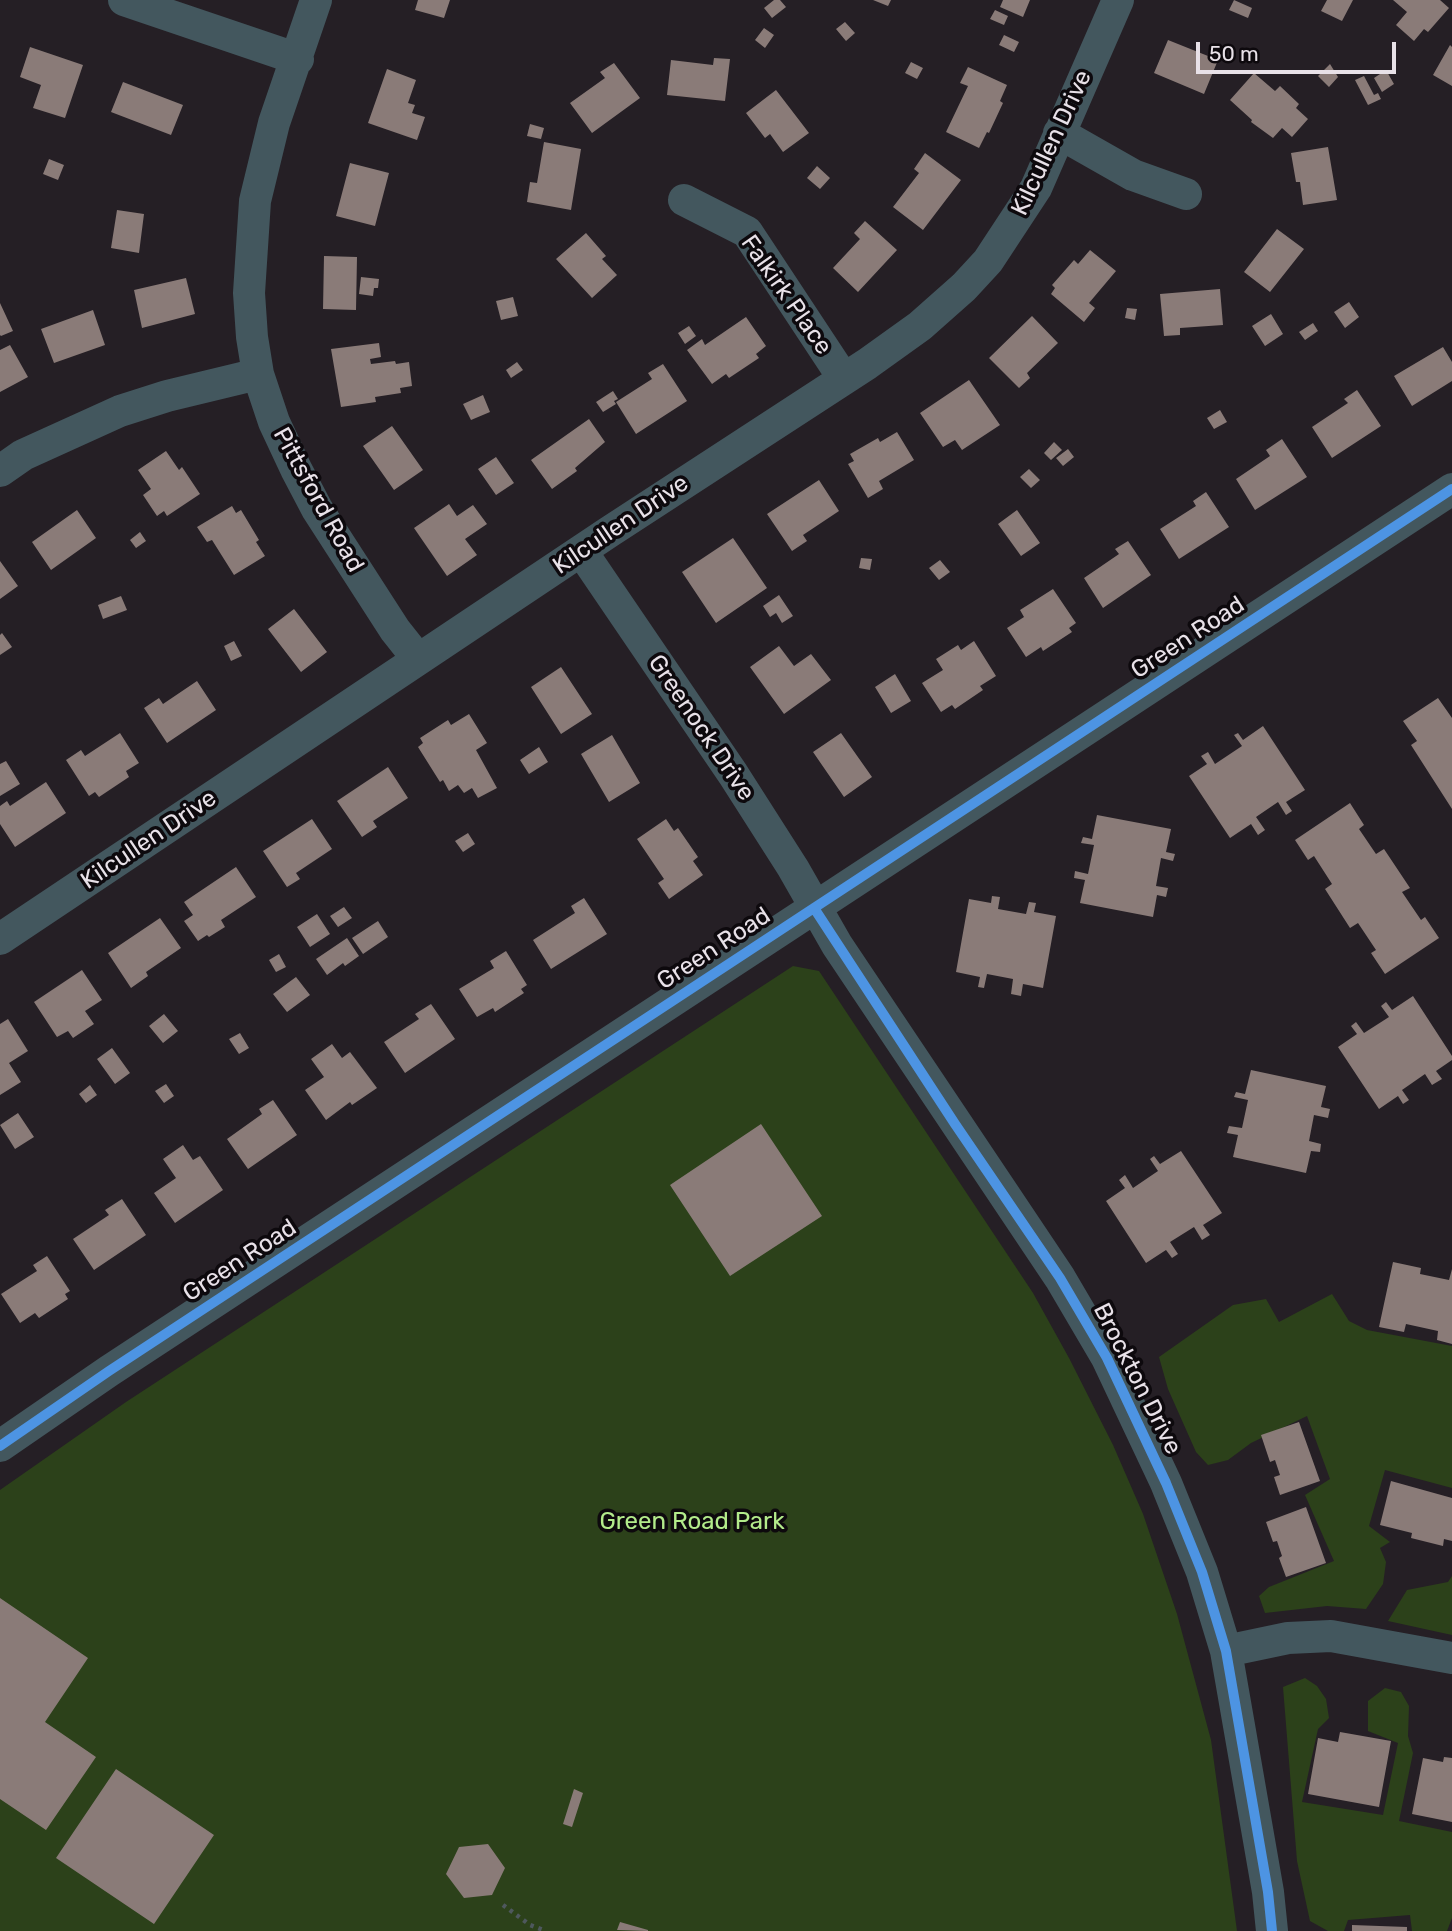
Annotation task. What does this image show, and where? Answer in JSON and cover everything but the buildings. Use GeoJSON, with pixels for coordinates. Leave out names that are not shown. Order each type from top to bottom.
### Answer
{"type":"FeatureCollection","features":[{"type":"Feature","properties":{"kind":"street"},"geometry":{"type":"LineString","coordinates":[[124,0],[298,59]]}},
{"type":"Feature","properties":{"kind":"street","name":"Pittsford Road"},"geometry":{"type":"LineString","coordinates":[[316,0],[275,123],[255,201],[250,244],[252,337],[258,374],[274,422],[317,509],[389,620],[418,659]]}},
{"type":"Feature","properties":{"kind":"street","name":"Kilcullen Drive"},"geometry":{"type":"LineString","coordinates":[[0,939],[920,326],[964,287],[988,261],[1036,188],[1118,0]]}},
{"type":"Feature","properties":{"kind":"street"},"geometry":{"type":"LineString","coordinates":[[1059,133],[1133,175],[1186,194]]}},
{"type":"Feature","properties":{"kind":"street","name":"Falkirk Place"},"geometry":{"type":"LineString","coordinates":[[684,200],[747,232],[844,379]]}},
{"type":"Feature","properties":{"kind":"street"},"geometry":{"type":"LineString","coordinates":[[0,471],[23,455],[120,411],[167,396],[258,374]]}},
{"type":"Feature","properties":{"kind":"street","name":"Green Road"},"geometry":{"type":"LineString","coordinates":[[0,1446],[109,1371],[1452,489]]}},
{"type":"Feature","properties":{"kind":"street","name":"Greenock Drive"},"geometry":{"type":"LineString","coordinates":[[582,552],[733,774],[793,869],[814,908]]}},
{"type":"Feature","properties":{"kind":"street","name":"Brockton Drive"},"geometry":{"type":"LineString","coordinates":[[814,908],[955,1124],[1060,1278],[1107,1358],[1166,1483],[1202,1572],[1226,1651],[1268,1892],[1272,1931]]}},
{"type":"Feature","properties":{"kind":"street"},"geometry":{"type":"LineString","coordinates":[[1226,1651],[1288,1638],[1331,1636],[1452,1658]]}},
{"type":"Feature","properties":{"kind":"path"},"geometry":{"type":"LineString","coordinates":[[503,1905],[530,1924],[546,1931]]}},
{"type":"Feature","properties":{"kind":"green space","name":"Green Road Park"},"geometry":{"type":"Polygon","coordinates":[[[793,966],[819,971],[1033,1293],[1113,1445],[1143,1514],[1177,1614],[1211,1740],[1237,1931],[0,1931],[0,1490],[126,1402],[793,966]]]}},
{"type":"Feature","properties":{"kind":"green space"},"geometry":{"type":"Polygon","coordinates":[[[1332,1294],[1349,1321],[1367,1330],[1452,1346],[1452,1488],[1385,1470],[1369,1526],[1390,1542],[1380,1548],[1386,1562],[1383,1584],[1366,1609],[1327,1606],[1265,1613],[1259,1596],[1269,1587],[1334,1561],[1305,1495],[1330,1479],[1307,1416],[1251,1443],[1228,1460],[1208,1465],[1196,1452],[1168,1389],[1159,1357],[1233,1305],[1266,1299],[1279,1322],[1332,1294]]]}},
{"type":"Feature","properties":{"kind":"green space"},"geometry":{"type":"Polygon","coordinates":[[[1452,1576],[1452,1635],[1388,1621],[1407,1590],[1448,1582],[1452,1576]]]}},
{"type":"Feature","properties":{"kind":"green space"},"geometry":{"type":"Polygon","coordinates":[[[1305,1678],[1317,1686],[1326,1699],[1329,1718],[1318,1729],[1302,1802],[1383,1815],[1398,1743],[1368,1731],[1368,1701],[1385,1688],[1401,1692],[1409,1706],[1408,1736],[1413,1753],[1399,1821],[1452,1832],[1452,1918],[1447,1931],[1412,1931],[1410,1915],[1348,1920],[1344,1931],[1328,1931],[1310,1921],[1297,1861],[1283,1687],[1305,1678]]]}},
{"type":"Feature","properties":{"kind":"cycle path"},"geometry":{"type":"LineString","coordinates":[[0,1446],[109,1371],[1452,489]]}},
{"type":"Feature","properties":{"kind":"cycle path"},"geometry":{"type":"LineString","coordinates":[[814,908],[955,1124],[1060,1278],[1107,1358],[1166,1483],[1202,1572],[1226,1651],[1268,1892],[1272,1931]]}}]}
